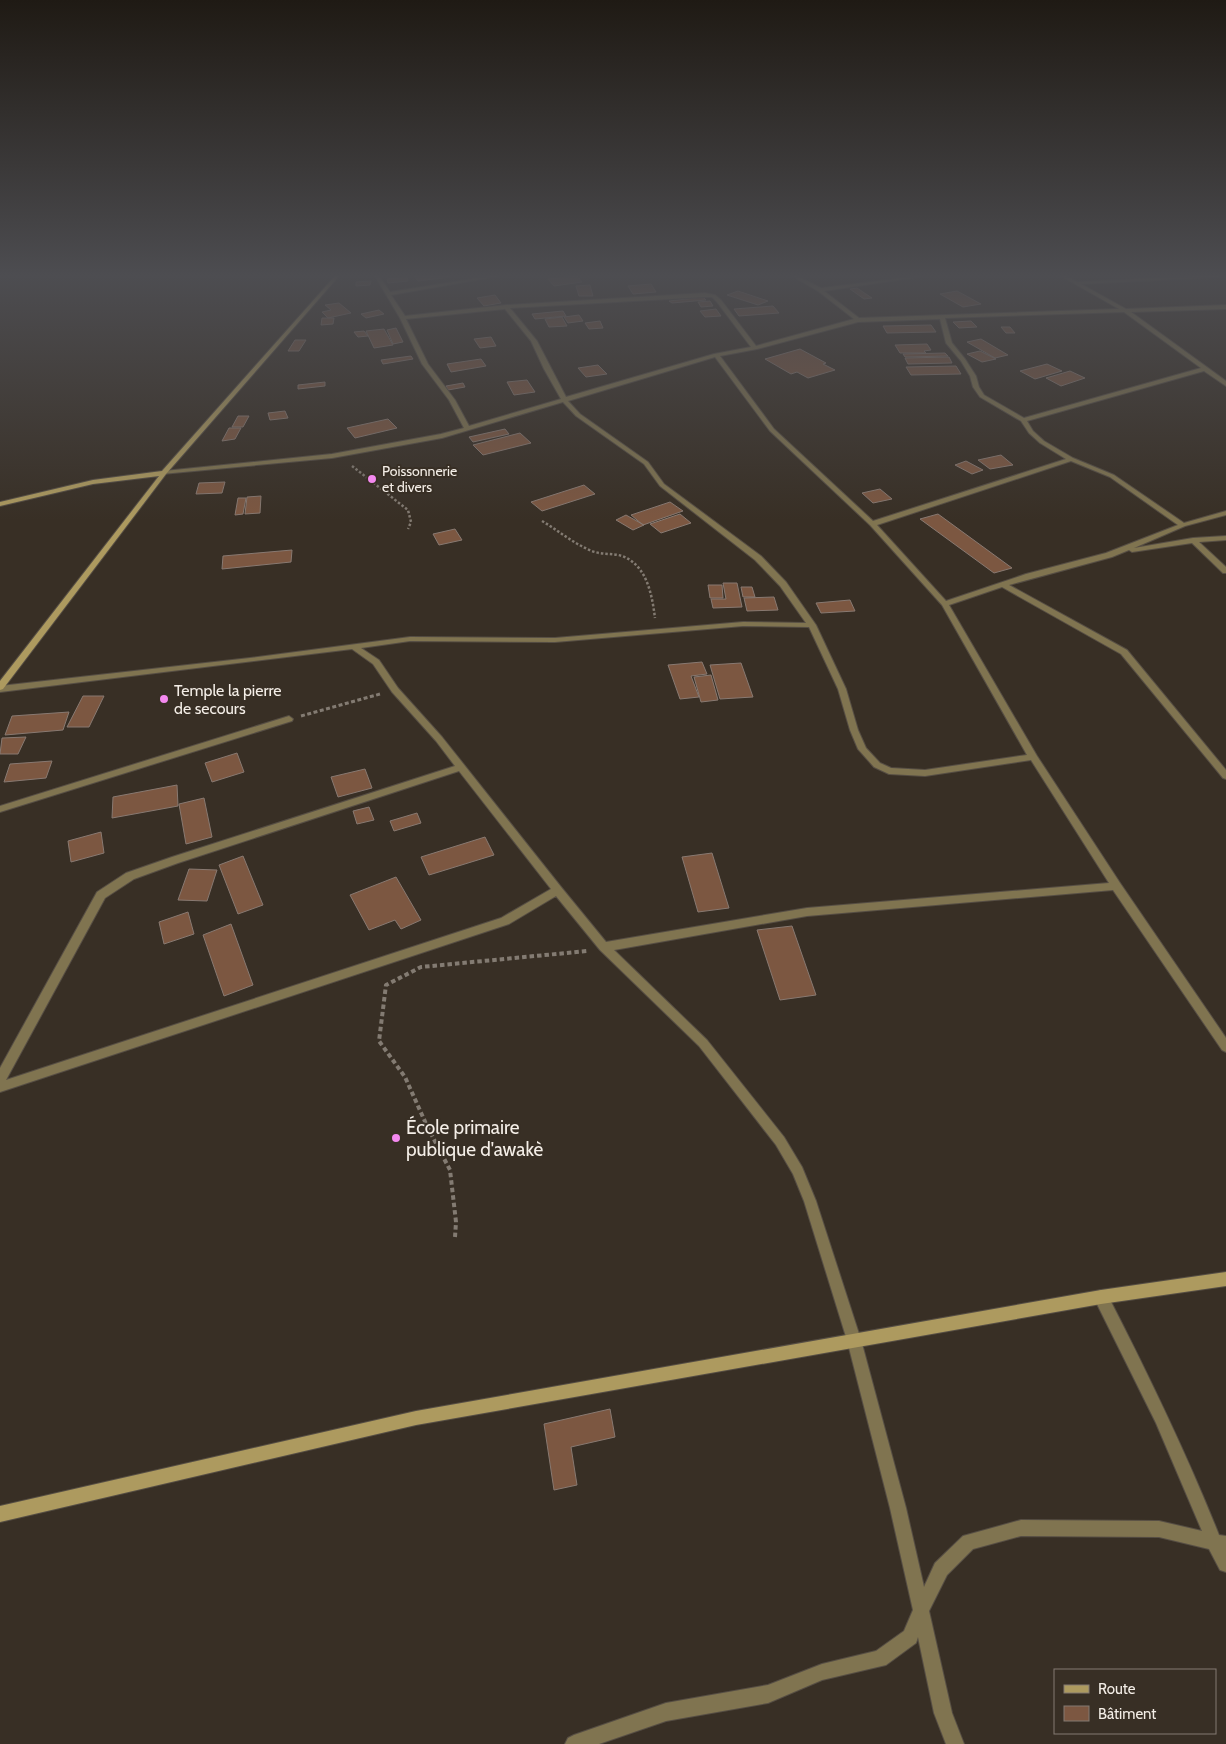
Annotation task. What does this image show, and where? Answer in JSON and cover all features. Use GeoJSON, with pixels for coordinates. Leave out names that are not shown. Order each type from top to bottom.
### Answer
{"type":"FeatureCollection","features":[{"type":"Feature","properties":{"kind":"street"},"geometry":{"type":"LineString","coordinates":[[0,688],[164,473],[266,357]]}},
{"type":"Feature","properties":{"kind":"street"},"geometry":{"type":"LineString","coordinates":[[422,357],[452,400],[468,429]]}},
{"type":"Feature","properties":{"kind":"street"},"geometry":{"type":"LineString","coordinates":[[542,357],[565,401],[593,427],[646,463],[662,485],[758,558],[782,584],[812,625],[842,689],[854,730],[862,749],[878,765],[889,771],[925,773],[1033,757]]}},
{"type":"Feature","properties":{"kind":"street"},"geometry":{"type":"LineString","coordinates":[[0,504],[93,482],[332,456],[392,446],[468,429],[708,357]]}},
{"type":"Feature","properties":{"kind":"street"},"geometry":{"type":"LineString","coordinates":[[718,357],[772,430],[872,524],[945,604],[1033,757],[1116,886],[1226,1047]]}},
{"type":"Feature","properties":{"kind":"street"},"geometry":{"type":"LineString","coordinates":[[961,357],[973,376],[976,387],[982,396],[1023,420],[1042,442],[1071,459],[1112,476],[1184,525]]}},
{"type":"Feature","properties":{"kind":"street"},"geometry":{"type":"LineString","coordinates":[[1189,357],[1226,384]]}},
{"type":"Feature","properties":{"kind":"street"},"geometry":{"type":"LineString","coordinates":[[1023,420],[1205,369]]}},
{"type":"Feature","properties":{"kind":"street"},"geometry":{"type":"LineString","coordinates":[[872,524],[1071,459]]}},
{"type":"Feature","properties":{"kind":"street"},"geometry":{"type":"LineString","coordinates":[[1109,555],[1184,525],[1226,514]]}},
{"type":"Feature","properties":{"kind":"street"},"geometry":{"type":"LineString","coordinates":[[945,604],[1003,585],[1109,555],[1194,540],[1226,538]]}},
{"type":"Feature","properties":{"kind":"street"},"geometry":{"type":"LineString","coordinates":[[1194,540],[1226,571]]}},
{"type":"Feature","properties":{"kind":"street"},"geometry":{"type":"LineString","coordinates":[[1003,585],[1124,652],[1226,776]]}},
{"type":"Feature","properties":{"kind":"street"},"geometry":{"type":"LineString","coordinates":[[0,688],[410,639],[562,639],[743,624],[812,625]]}},
{"type":"Feature","properties":{"kind":"street"},"geometry":{"type":"LineString","coordinates":[[354,647],[376,662],[395,690],[415,711],[557,890],[604,946],[703,1043],[780,1141],[798,1171],[810,1201],[854,1340],[898,1508],[943,1713],[955,1744]]}},
{"type":"Feature","properties":{"kind":"street"},"geometry":{"type":"LineString","coordinates":[[0,809],[289,720]]}},
{"type":"Feature","properties":{"kind":"street"},"geometry":{"type":"LineString","coordinates":[[0,1079],[101,895],[130,876],[166,863],[460,768]]}},
{"type":"Feature","properties":{"kind":"street"},"geometry":{"type":"LineString","coordinates":[[604,946],[807,912],[1116,886]]}},
{"type":"Feature","properties":{"kind":"street"},"geometry":{"type":"LineString","coordinates":[[0,1087],[505,921],[557,890]]}},
{"type":"Feature","properties":{"kind":"street"},"geometry":{"type":"LineString","coordinates":[[0,1514],[416,1418],[1102,1297],[1226,1279]]}},
{"type":"Feature","properties":{"kind":"street"},"geometry":{"type":"LineString","coordinates":[[1102,1297],[1162,1417],[1220,1543],[1226,1564]]}},
{"type":"Feature","properties":{"kind":"street"},"geometry":{"type":"LineString","coordinates":[[574,1744],[666,1712],[768,1694],[822,1672],[880,1659],[910,1637],[941,1569],[969,1542],[1021,1528],[1159,1529],[1220,1543]]}},
{"type":"Feature","properties":{"kind":"path"},"geometry":{"type":"LineString","coordinates":[[332,456],[359,470],[408,510],[411,522],[408,529]]}},
{"type":"Feature","properties":{"kind":"path"},"geometry":{"type":"LineString","coordinates":[[542,520],[592,551],[607,556],[621,556],[635,562],[649,588],[655,619],[661,630]]}},
{"type":"Feature","properties":{"kind":"path"},"geometry":{"type":"LineString","coordinates":[[289,720],[395,690]]}},
{"type":"Feature","properties":{"kind":"path"},"geometry":{"type":"LineString","coordinates":[[454,1237],[456,1222],[450,1170],[426,1126],[405,1077],[379,1041],[386,984],[421,967],[590,951],[604,946]]}},
{"type":"Feature","properties":{"kind":"building"},"geometry":{"type":"Polygon","coordinates":[[[401,357],[413,359],[383,364],[381,360],[401,357]]]}},
{"type":"Feature","properties":{"kind":"building"},"geometry":{"type":"Polygon","coordinates":[[[816,357],[826,363],[823,364],[835,370],[808,378],[797,372],[791,374],[765,359],[816,357]]]}},
{"type":"Feature","properties":{"kind":"building"},"geometry":{"type":"Polygon","coordinates":[[[949,357],[952,363],[908,364],[905,358],[949,357]]]}},
{"type":"Feature","properties":{"kind":"building"},"geometry":{"type":"Polygon","coordinates":[[[973,357],[996,359],[982,362],[973,357]]]}},
{"type":"Feature","properties":{"kind":"building"},"geometry":{"type":"Polygon","coordinates":[[[481,359],[486,366],[451,372],[447,364],[481,359]]]}},
{"type":"Feature","properties":{"kind":"building"},"geometry":{"type":"Polygon","coordinates":[[[1047,364],[1062,371],[1035,379],[1020,371],[1047,364]]]}},
{"type":"Feature","properties":{"kind":"building"},"geometry":{"type":"Polygon","coordinates":[[[598,365],[607,374],[586,377],[578,368],[598,365]]]}},
{"type":"Feature","properties":{"kind":"building"},"geometry":{"type":"Polygon","coordinates":[[[956,366],[961,374],[911,375],[906,367],[956,366]]]}},
{"type":"Feature","properties":{"kind":"building"},"geometry":{"type":"Polygon","coordinates":[[[1070,371],[1085,378],[1061,386],[1046,378],[1070,371]]]}},
{"type":"Feature","properties":{"kind":"building"},"geometry":{"type":"Polygon","coordinates":[[[527,380],[535,392],[514,395],[507,382],[527,380]]]}},
{"type":"Feature","properties":{"kind":"building"},"geometry":{"type":"Polygon","coordinates":[[[325,382],[325,386],[298,389],[298,385],[325,382]]]}},
{"type":"Feature","properties":{"kind":"building"},"geometry":{"type":"Polygon","coordinates":[[[463,383],[465,387],[448,390],[446,386],[463,383]]]}},
{"type":"Feature","properties":{"kind":"building"},"geometry":{"type":"Polygon","coordinates":[[[285,411],[288,418],[270,420],[268,413],[285,411]]]}},
{"type":"Feature","properties":{"kind":"building"},"geometry":{"type":"Polygon","coordinates":[[[238,416],[249,416],[243,427],[232,427],[238,416]]]}},
{"type":"Feature","properties":{"kind":"building"},"geometry":{"type":"Polygon","coordinates":[[[388,419],[397,428],[355,438],[347,428],[388,419]]]}},
{"type":"Feature","properties":{"kind":"building"},"geometry":{"type":"Polygon","coordinates":[[[229,428],[241,428],[235,439],[222,441],[229,428]]]}},
{"type":"Feature","properties":{"kind":"building"},"geometry":{"type":"Polygon","coordinates":[[[505,429],[509,434],[473,442],[469,437],[505,429]]]}},
{"type":"Feature","properties":{"kind":"building"},"geometry":{"type":"Polygon","coordinates":[[[520,433],[531,443],[483,455],[473,445],[520,433]]]}},
{"type":"Feature","properties":{"kind":"building"},"geometry":{"type":"Polygon","coordinates":[[[1001,455],[1013,465],[990,469],[978,460],[1001,455]]]}},
{"type":"Feature","properties":{"kind":"building"},"geometry":{"type":"Polygon","coordinates":[[[966,461],[983,470],[972,474],[955,465],[966,461]]]}},
{"type":"Feature","properties":{"kind":"building"},"geometry":{"type":"Polygon","coordinates":[[[225,482],[222,493],[196,494],[199,483],[225,482]]]}},
{"type":"Feature","properties":{"kind":"building"},"geometry":{"type":"Polygon","coordinates":[[[584,485],[595,494],[542,511],[531,502],[584,485]]]}},
{"type":"Feature","properties":{"kind":"building"},"geometry":{"type":"Polygon","coordinates":[[[880,489],[892,499],[873,503],[862,493],[880,489]]]}},
{"type":"Feature","properties":{"kind":"building"},"geometry":{"type":"Polygon","coordinates":[[[261,496],[260,513],[245,514],[247,497],[261,496]]]}},
{"type":"Feature","properties":{"kind":"building"},"geometry":{"type":"Polygon","coordinates":[[[238,498],[246,498],[243,514],[235,515],[238,498]]]}},
{"type":"Feature","properties":{"kind":"building"},"geometry":{"type":"Polygon","coordinates":[[[670,502],[683,511],[643,525],[631,515],[670,502]]]}},
{"type":"Feature","properties":{"kind":"building"},"geometry":{"type":"Polygon","coordinates":[[[680,514],[691,523],[661,533],[650,524],[680,514]]]}},
{"type":"Feature","properties":{"kind":"building"},"geometry":{"type":"Polygon","coordinates":[[[938,514],[1012,568],[994,573],[920,519],[938,514]]]}},
{"type":"Feature","properties":{"kind":"building"},"geometry":{"type":"Polygon","coordinates":[[[626,515],[644,525],[633,530],[616,520],[626,515]]]}},
{"type":"Feature","properties":{"kind":"building"},"geometry":{"type":"Polygon","coordinates":[[[455,529],[462,540],[439,545],[433,534],[455,529]]]}},
{"type":"Feature","properties":{"kind":"building"},"geometry":{"type":"Polygon","coordinates":[[[292,550],[291,562],[222,569],[223,556],[292,550]]]}},
{"type":"Feature","properties":{"kind":"building"},"geometry":{"type":"Polygon","coordinates":[[[723,583],[737,583],[742,607],[713,608],[711,599],[726,599],[723,583]]]}},
{"type":"Feature","properties":{"kind":"building"},"geometry":{"type":"Polygon","coordinates":[[[708,585],[722,585],[723,598],[710,598],[708,585]]]}},
{"type":"Feature","properties":{"kind":"building"},"geometry":{"type":"Polygon","coordinates":[[[741,587],[752,587],[755,597],[743,597],[741,587]]]}},
{"type":"Feature","properties":{"kind":"building"},"geometry":{"type":"Polygon","coordinates":[[[774,597],[778,610],[747,611],[744,598],[774,597]]]}},
{"type":"Feature","properties":{"kind":"building"},"geometry":{"type":"Polygon","coordinates":[[[850,600],[855,611],[821,613],[816,603],[850,600]]]}},
{"type":"Feature","properties":{"kind":"building"},"geometry":{"type":"Polygon","coordinates":[[[702,662],[707,674],[691,676],[699,697],[680,699],[668,665],[702,662]]]}},
{"type":"Feature","properties":{"kind":"building"},"geometry":{"type":"Polygon","coordinates":[[[741,663],[753,697],[720,699],[710,665],[741,663]]]}},
{"type":"Feature","properties":{"kind":"building"},"geometry":{"type":"Polygon","coordinates":[[[711,675],[718,700],[701,702],[694,677],[711,675]]]}},
{"type":"Feature","properties":{"kind":"building"},"geometry":{"type":"Polygon","coordinates":[[[83,696],[104,696],[89,727],[67,727],[83,696]]]}},
{"type":"Feature","properties":{"kind":"building"},"geometry":{"type":"Polygon","coordinates":[[[69,712],[63,730],[5,735],[12,716],[69,712]]]}},
{"type":"Feature","properties":{"kind":"building"},"geometry":{"type":"Polygon","coordinates":[[[26,737],[18,754],[0,754],[2,738],[26,737]]]}},
{"type":"Feature","properties":{"kind":"building"},"geometry":{"type":"Polygon","coordinates":[[[237,753],[244,772],[212,782],[205,763],[237,753]]]}},
{"type":"Feature","properties":{"kind":"building"},"geometry":{"type":"Polygon","coordinates":[[[52,761],[46,778],[4,782],[10,764],[52,761]]]}},
{"type":"Feature","properties":{"kind":"building"},"geometry":{"type":"Polygon","coordinates":[[[365,769],[372,788],[338,797],[331,777],[365,769]]]}},
{"type":"Feature","properties":{"kind":"building"},"geometry":{"type":"Polygon","coordinates":[[[177,785],[178,806],[112,818],[113,797],[177,785]]]}},
{"type":"Feature","properties":{"kind":"building"},"geometry":{"type":"Polygon","coordinates":[[[204,798],[212,837],[186,844],[179,804],[204,798]]]}},
{"type":"Feature","properties":{"kind":"building"},"geometry":{"type":"Polygon","coordinates":[[[369,807],[374,820],[357,824],[353,811],[369,807]]]}},
{"type":"Feature","properties":{"kind":"building"},"geometry":{"type":"Polygon","coordinates":[[[417,813],[421,823],[394,831],[390,821],[417,813]]]}},
{"type":"Feature","properties":{"kind":"building"},"geometry":{"type":"Polygon","coordinates":[[[101,832],[104,853],[71,862],[68,841],[101,832]]]}},
{"type":"Feature","properties":{"kind":"building"},"geometry":{"type":"Polygon","coordinates":[[[485,837],[494,855],[429,875],[421,857],[485,837]]]}},
{"type":"Feature","properties":{"kind":"building"},"geometry":{"type":"Polygon","coordinates":[[[712,853],[729,908],[698,912],[682,857],[712,853]]]}},
{"type":"Feature","properties":{"kind":"building"},"geometry":{"type":"Polygon","coordinates":[[[243,856],[263,905],[238,914],[219,865],[243,856]]]}},
{"type":"Feature","properties":{"kind":"building"},"geometry":{"type":"Polygon","coordinates":[[[189,869],[217,870],[207,901],[178,900],[189,869]]]}},
{"type":"Feature","properties":{"kind":"building"},"geometry":{"type":"Polygon","coordinates":[[[396,877],[421,920],[401,929],[395,920],[369,930],[350,895],[396,877]]]}},
{"type":"Feature","properties":{"kind":"building"},"geometry":{"type":"Polygon","coordinates":[[[188,912],[194,934],[164,944],[159,922],[188,912]]]}},
{"type":"Feature","properties":{"kind":"building"},"geometry":{"type":"Polygon","coordinates":[[[231,924],[253,985],[224,996],[203,935],[231,924]]]}},
{"type":"Feature","properties":{"kind":"building"},"geometry":{"type":"Polygon","coordinates":[[[792,926],[816,995],[780,1000],[757,930],[792,926]]]}},
{"type":"Feature","properties":{"kind":"building"},"geometry":{"type":"Polygon","coordinates":[[[610,1409],[615,1437],[571,1447],[577,1485],[554,1490],[544,1424],[610,1409]]]}},
{"type":"Feature","properties":{"kind":"place","name":"Poissonnerie et divers"},"geometry":{"type":"Point","coordinates":[372,479]}},
{"type":"Feature","properties":{"kind":"place","name":"Temple la pierre de secours"},"geometry":{"type":"Point","coordinates":[164,699]}},
{"type":"Feature","properties":{"kind":"place","name":"École primaire publique d'awakè"},"geometry":{"type":"Point","coordinates":[396,1138]}}]}
